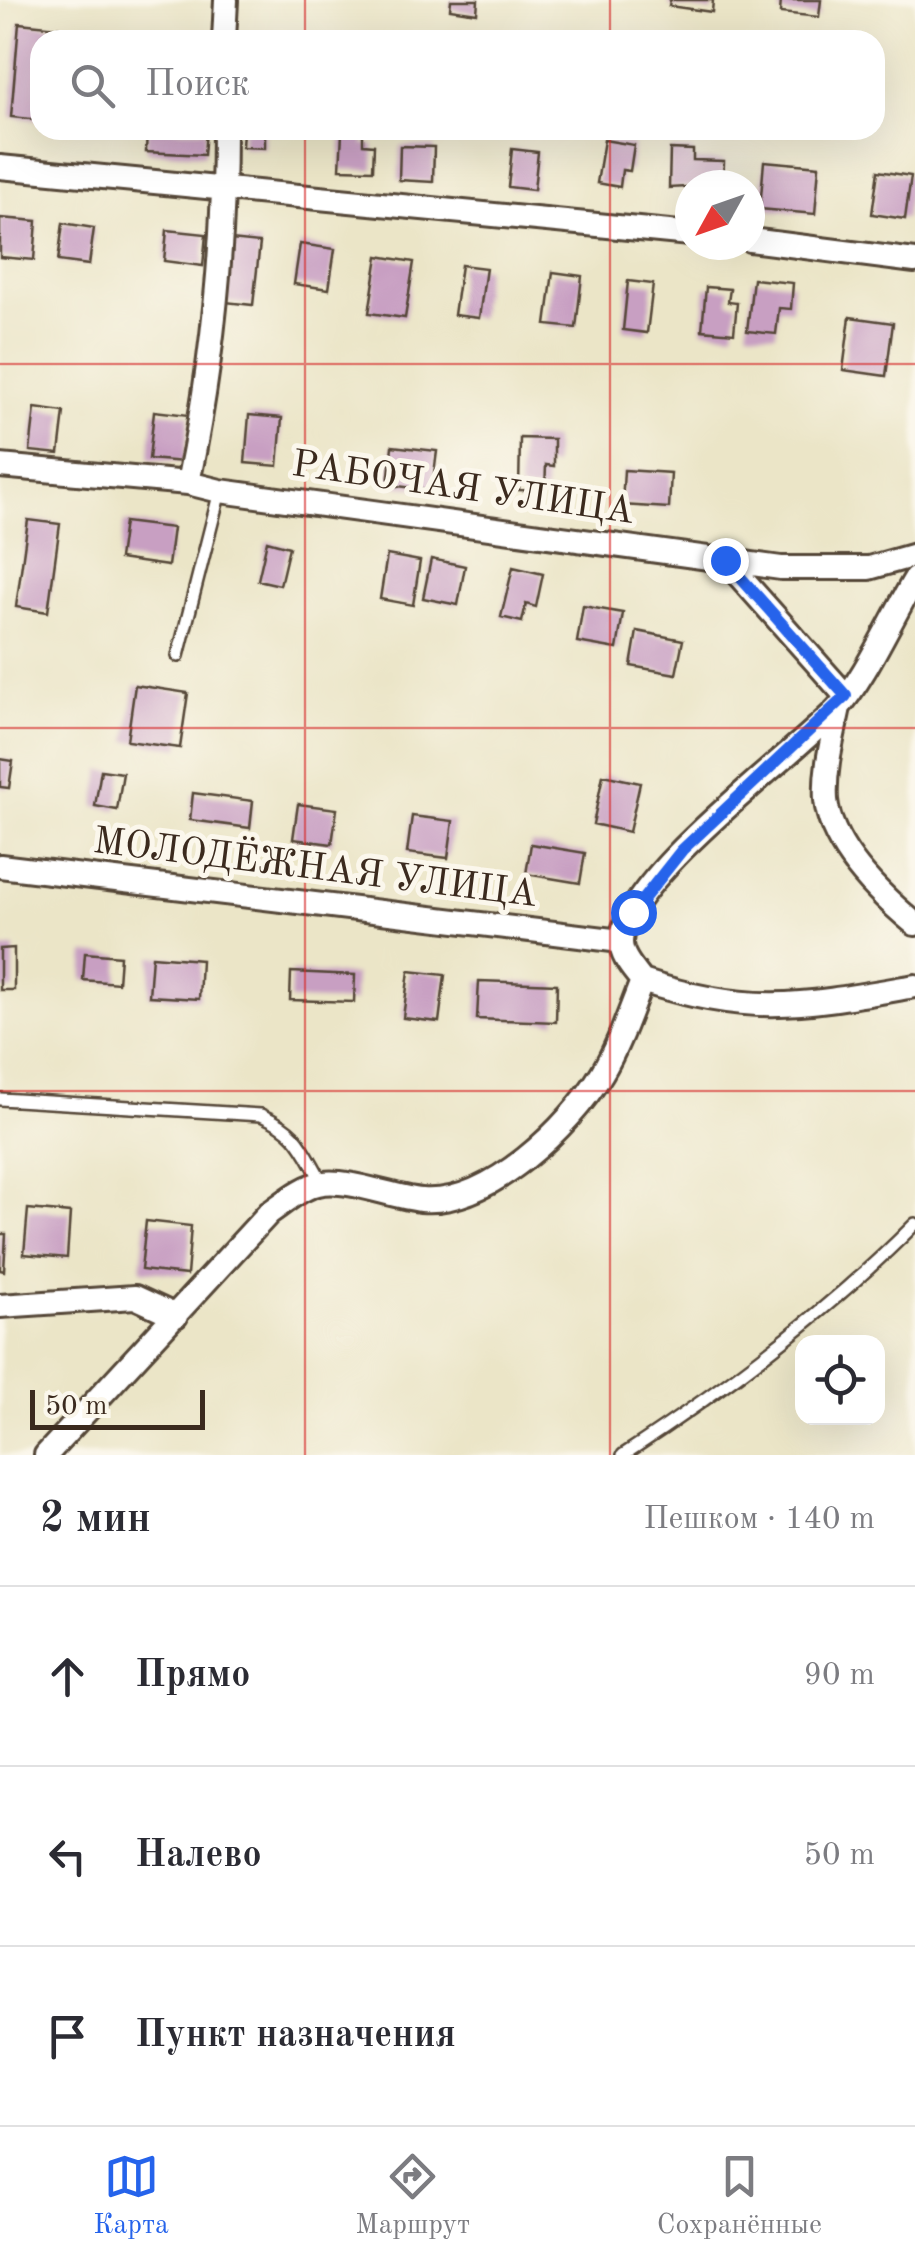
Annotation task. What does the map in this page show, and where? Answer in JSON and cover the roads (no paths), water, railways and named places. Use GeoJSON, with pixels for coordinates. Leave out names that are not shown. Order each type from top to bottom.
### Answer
{"type":"FeatureCollection","features":[{"type":"Feature","properties":{"kind":"street"},"geometry":{"type":"LineString","coordinates":[[224,30],[226,0]]}},
{"type":"Feature","properties":{"kind":"street"},"geometry":{"type":"LineString","coordinates":[[188,482],[206,393],[224,187],[224,140]]}},
{"type":"Feature","properties":{"kind":"street"},"geometry":{"type":"LineString","coordinates":[[0,166],[675,232]]}},
{"type":"Feature","properties":{"kind":"street"},"geometry":{"type":"LineString","coordinates":[[765,242],[915,260]]}},
{"type":"Feature","properties":{"kind":"street","name":"РАБОЧАЯ УЛИЦА"},"geometry":{"type":"LineString","coordinates":[[0,466],[188,482],[220,491],[781,568],[869,568],[915,555]]}},
{"type":"Feature","properties":{"kind":"street"},"geometry":{"type":"LineString","coordinates":[[725,560],[842,701],[826,802],[835,830],[878,893],[915,924]]}},
{"type":"Feature","properties":{"kind":"street"},"geometry":{"type":"LineString","coordinates":[[915,579],[842,701],[682,850],[633,912],[621,942],[627,962],[642,981],[696,998],[752,1007],[814,1004],[915,986]]}},
{"type":"Feature","properties":{"kind":"street","name":"МОЛОДЁЖНАЯ УЛИЦА"},"geometry":{"type":"LineString","coordinates":[[0,866],[621,942]]}},
{"type":"Feature","properties":{"kind":"street"},"geometry":{"type":"LineString","coordinates":[[49,1455],[270,1213],[323,1183],[424,1200],[458,1197],[510,1169],[562,1127],[604,1072],[642,981]]}},
{"type":"Feature","properties":{"kind":"street"},"geometry":{"type":"LineString","coordinates":[[0,1306],[135,1297],[176,1316]]}},
{"type":"Feature","properties":{"kind":"lane"},"geometry":{"type":"LineString","coordinates":[[178,656],[220,491]]}},
{"type":"Feature","properties":{"kind":"lane"},"geometry":{"type":"LineString","coordinates":[[0,1099],[261,1115],[288,1126],[323,1183]]}},
{"type":"Feature","properties":{"kind":"lane"},"geometry":{"type":"LineString","coordinates":[[623,1455],[782,1342],[915,1224]]}}]}
